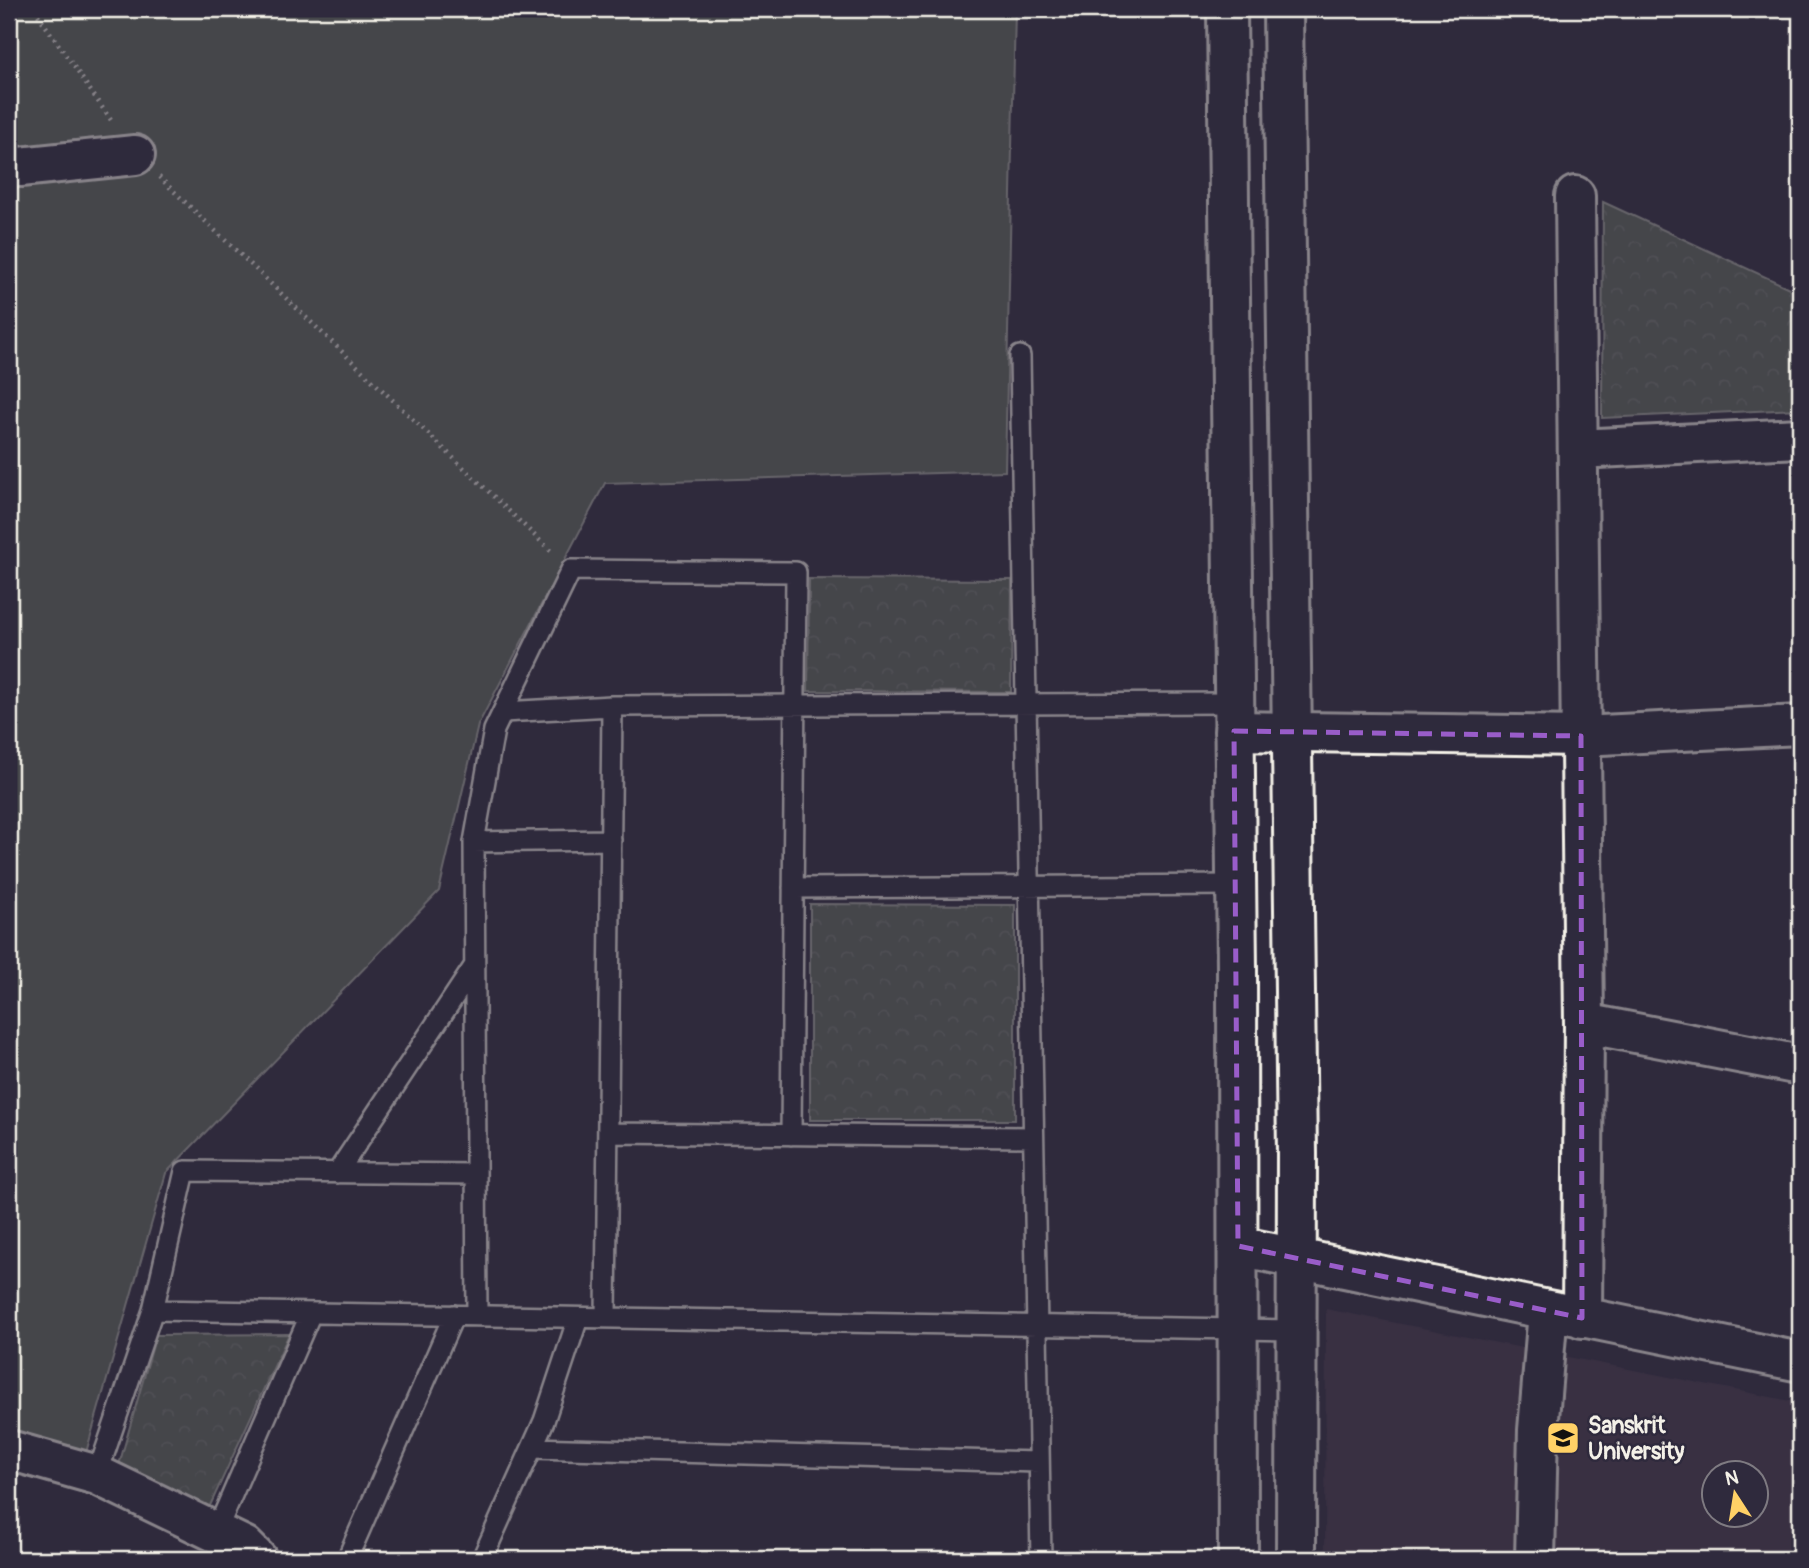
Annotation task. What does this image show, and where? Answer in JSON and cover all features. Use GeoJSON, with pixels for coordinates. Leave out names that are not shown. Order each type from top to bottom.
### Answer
{"type":"FeatureCollection","features":[{"type":"Feature","properties":{"kind":"street"},"geometry":{"type":"LineString","coordinates":[[1227,9],[1236,885],[1238,1559]]}},
{"type":"Feature","properties":{"kind":"street"},"geometry":{"type":"LineString","coordinates":[[1283,9],[1296,1259],[1296,1559]]}},
{"type":"Feature","properties":{"kind":"street"},"geometry":{"type":"LineString","coordinates":[[9,165],[20,167],[135,155]]}},
{"type":"Feature","properties":{"kind":"street"},"geometry":{"type":"LineString","coordinates":[[1535,1559],[1538,1430],[1565,1314],[1584,1023],[1575,196]]}},
{"type":"Feature","properties":{"kind":"street"},"geometry":{"type":"LineString","coordinates":[[1578,449],[1800,438]]}},
{"type":"Feature","properties":{"kind":"street"},"geometry":{"type":"LineString","coordinates":[[1234,717],[1291,732],[1581,736],[1800,725]]}},
{"type":"Feature","properties":{"kind":"street"},"geometry":{"type":"LineString","coordinates":[[1584,1023],[1800,1065]]}},
{"type":"Feature","properties":{"kind":"street"},"geometry":{"type":"LineString","coordinates":[[1238,1247],[1800,1362]]}},
{"type":"Feature","properties":{"kind":"street"},"geometry":{"type":"LineString","coordinates":[[9,1450],[97,1475],[244,1546],[257,1559]]}},
{"type":"Feature","properties":{"kind":"lane"},"geometry":{"type":"LineString","coordinates":[[1020,356],[1041,1559]]}},
{"type":"Feature","properties":{"kind":"lane"},"geometry":{"type":"LineString","coordinates":[[477,1315],[474,842],[494,730],[570,570],[796,572],[791,1135]]}},
{"type":"Feature","properties":{"kind":"lane"},"geometry":{"type":"LineString","coordinates":[[503,712],[612,706],[1026,704],[1234,717]]}},
{"type":"Feature","properties":{"kind":"lane"},"geometry":{"type":"LineString","coordinates":[[606,1318],[612,706]]}},
{"type":"Feature","properties":{"kind":"lane"},"geometry":{"type":"LineString","coordinates":[[474,842],[611,840]]}},
{"type":"Feature","properties":{"kind":"lane"},"geometry":{"type":"LineString","coordinates":[[793,888],[1236,885]]}},
{"type":"Feature","properties":{"kind":"lane"},"geometry":{"type":"LineString","coordinates":[[337,1173],[475,964]]}},
{"type":"Feature","properties":{"kind":"lane"},"geometry":{"type":"LineString","coordinates":[[608,1133],[1034,1137]]}},
{"type":"Feature","properties":{"kind":"lane"},"geometry":{"type":"LineString","coordinates":[[97,1475],[153,1310],[185,1171],[476,1174]]}},
{"type":"Feature","properties":{"kind":"lane"},"geometry":{"type":"LineString","coordinates":[[153,1310],[1296,1330]]}},
{"type":"Feature","properties":{"kind":"lane"},"geometry":{"type":"LineString","coordinates":[[216,1532],[311,1313]]}},
{"type":"Feature","properties":{"kind":"lane"},"geometry":{"type":"LineString","coordinates":[[346,1559],[454,1315]]}},
{"type":"Feature","properties":{"kind":"lane"},"geometry":{"type":"LineString","coordinates":[[482,1559],[544,1421],[578,1318]]}},
{"type":"Feature","properties":{"kind":"lane"},"geometry":{"type":"LineString","coordinates":[[532,1448],[1039,1462]]}},
{"type":"Feature","properties":{"kind":"path"},"geometry":{"type":"LineString","coordinates":[[34,9],[135,155],[570,570]]}},
{"type":"Feature","properties":{"kind":"highlighted area"},"geometry":{"type":"Polygon","coordinates":[[[1234,731],[1581,736],[1582,1318],[1238,1246],[1234,731]]]}},
{"type":"Feature","properties":{"kind":"shaded area","name":"Sanskrit University"},"geometry":{"type":"Polygon","coordinates":[[[1326,1309],[1800,1403],[1800,1559],[1325,1559],[1326,1309]]]}},
{"type":"Feature","properties":{"kind":"green space"},"geometry":{"type":"Polygon","coordinates":[[[9,9],[1015,9],[1005,471],[605,483],[478,725],[439,891],[166,1173],[85,1456],[9,1436],[9,9]]]}},
{"type":"Feature","properties":{"kind":"green space"},"geometry":{"type":"Polygon","coordinates":[[[1603,202],[1800,293],[1800,409],[1602,418],[1603,202]]]}},
{"type":"Feature","properties":{"kind":"green space"},"geometry":{"type":"Polygon","coordinates":[[[809,579],[1012,580],[1011,692],[808,691],[809,579]]]}},
{"type":"Feature","properties":{"kind":"green space"},"geometry":{"type":"Polygon","coordinates":[[[810,904],[1015,905],[1015,1120],[810,1120],[810,904]]]}},
{"type":"Feature","properties":{"kind":"green space"},"geometry":{"type":"Polygon","coordinates":[[[289,1334],[208,1510],[115,1479],[156,1335],[289,1334]]]}},
{"type":"Feature","properties":{"kind":"place","name":"Sanskrit University"},"geometry":{"type":"Point","coordinates":[1563,1438]}}]}
